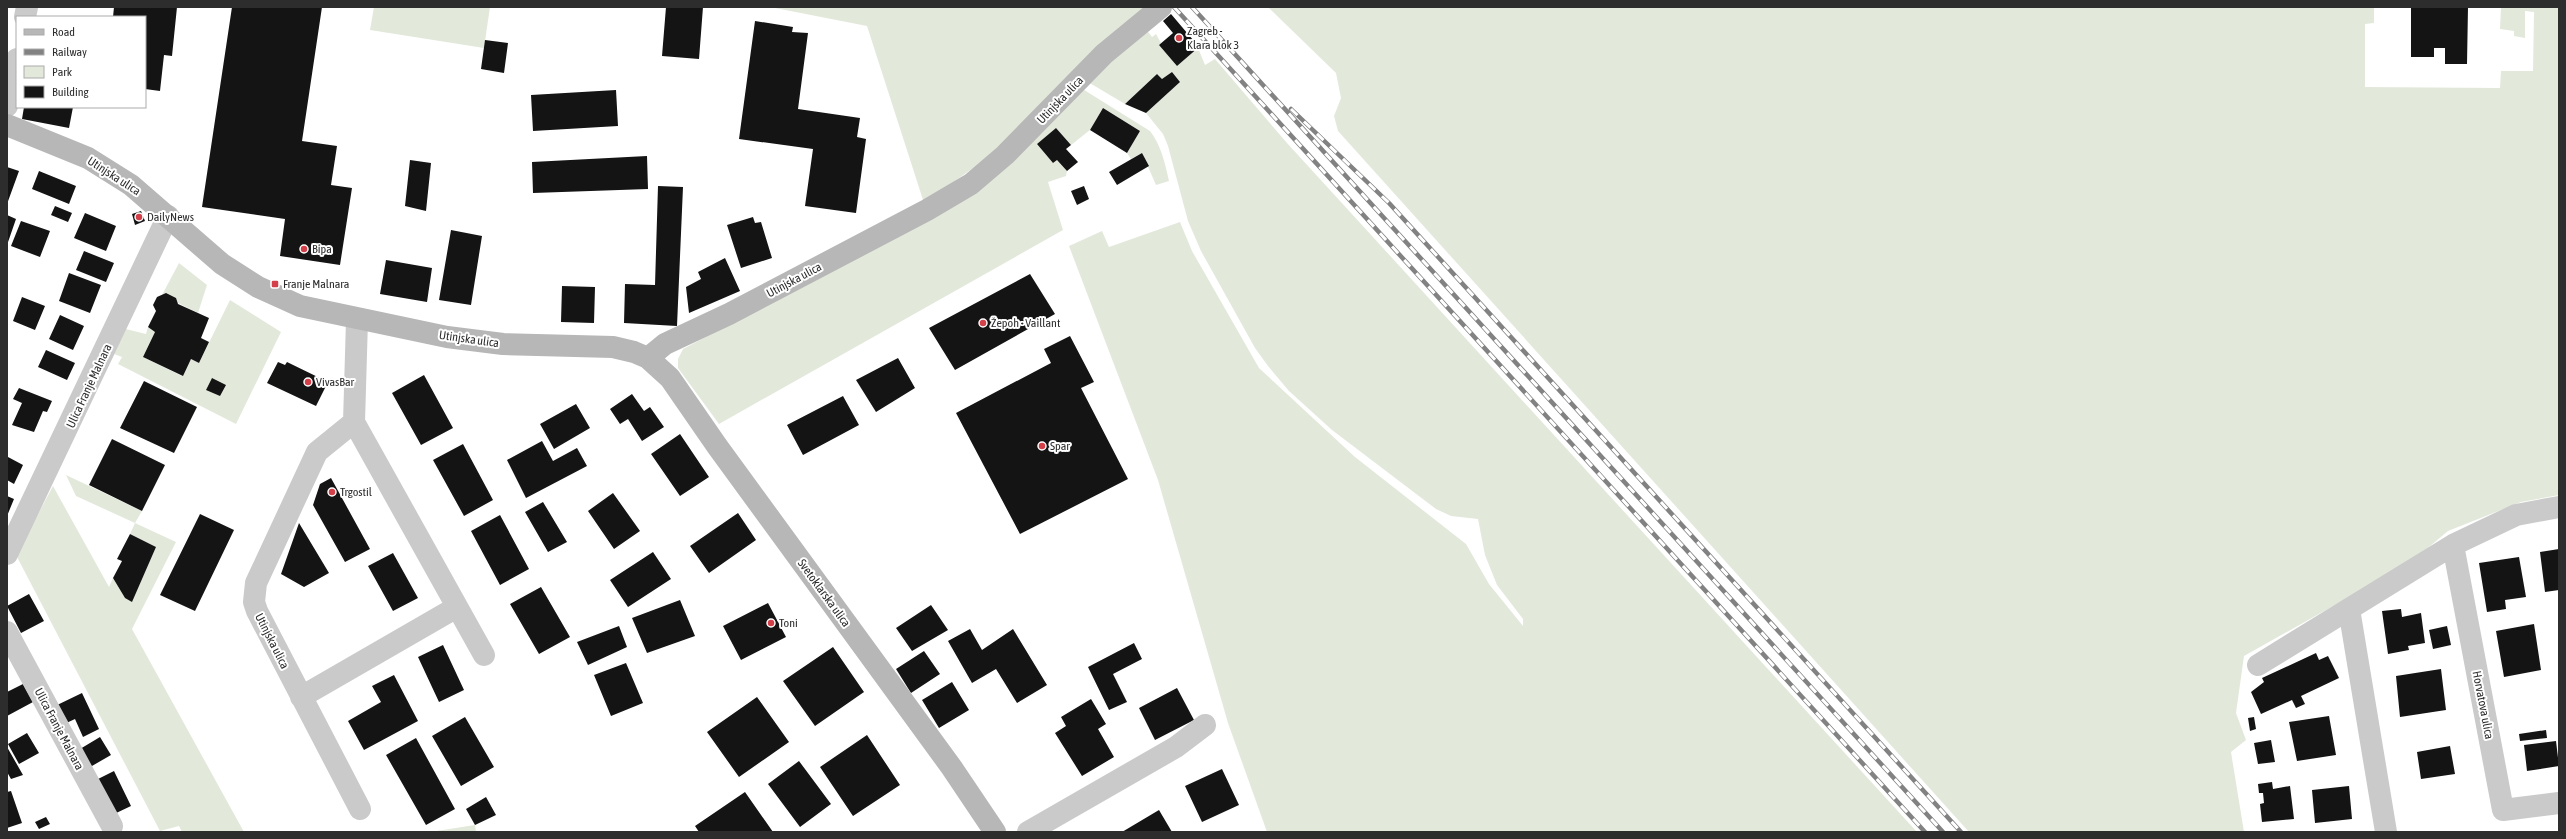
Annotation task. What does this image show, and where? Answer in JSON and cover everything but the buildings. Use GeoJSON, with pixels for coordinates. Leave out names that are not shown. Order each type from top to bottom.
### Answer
{"type":"FeatureCollection","features":[{"type":"Feature","properties":{"kind":"street","name":"Utinjska ulica"},"geometry":{"type":"LineString","coordinates":[[7,125],[88,158],[131,185],[222,264],[258,287],[300,306],[357,320],[447,337],[503,344],[613,347],[634,352],[648,358],[665,344],[729,314],[920,214],[971,184],[1005,155],[1104,54],[1161,7]]}},
{"type":"Feature","properties":{"kind":"street"},"geometry":{"type":"LineString","coordinates":[[7,106],[16,64]]}},
{"type":"Feature","properties":{"kind":"street","name":"Ulica Franje Malnara"},"geometry":{"type":"LineString","coordinates":[[7,554],[168,216]]}},
{"type":"Feature","properties":{"kind":"street"},"geometry":{"type":"LineString","coordinates":[[357,320],[354,422],[484,655]]}},
{"type":"Feature","properties":{"kind":"street","name":"Svetoklarska ulica"},"geometry":{"type":"LineString","coordinates":[[648,358],[670,378],[717,446],[952,768],[995,832]]}},
{"type":"Feature","properties":{"kind":"street","name":"Utinjska ulica"},"geometry":{"type":"LineString","coordinates":[[354,422],[317,452],[256,584],[254,602],[257,611],[301,697],[360,809]]}},
{"type":"Feature","properties":{"kind":"street"},"geometry":{"type":"LineString","coordinates":[[2258,665],[2453,545],[2516,515],[2559,507]]}},
{"type":"Feature","properties":{"kind":"street","name":"Horvatova ulica"},"geometry":{"type":"LineString","coordinates":[[2453,545],[2503,810],[2559,803]]}},
{"type":"Feature","properties":{"kind":"street"},"geometry":{"type":"LineString","coordinates":[[301,697],[456,607]]}},
{"type":"Feature","properties":{"kind":"street"},"geometry":{"type":"LineString","coordinates":[[2349,609],[2386,832]]}},
{"type":"Feature","properties":{"kind":"street","name":"Ulica Franje Malnara"},"geometry":{"type":"LineString","coordinates":[[7,632],[112,826]]}},
{"type":"Feature","properties":{"kind":"street"},"geometry":{"type":"LineString","coordinates":[[1028,832],[1176,747],[1205,725]]}},
{"type":"Feature","properties":{"kind":"green space"},"geometry":{"type":"Polygon","coordinates":[[[374,7],[490,7],[484,48],[370,30],[374,7]]]}},
{"type":"Feature","properties":{"kind":"green space"},"geometry":{"type":"Polygon","coordinates":[[[770,7],[1146,7],[1012,136],[973,168],[924,203],[867,26],[770,7]]]}},
{"type":"Feature","properties":{"kind":"green space"},"geometry":{"type":"Polygon","coordinates":[[[1268,7],[2374,7],[2374,23],[2365,24],[2365,87],[2500,88],[2501,71],[2533,71],[2534,12],[2525,11],[2525,38],[2514,36],[2514,31],[2500,29],[2501,7],[2559,7],[2559,495],[2521,502],[2448,531],[2417,557],[2390,574],[2244,656],[2236,713],[2246,740],[2231,752],[2244,832],[1969,832],[1338,131],[1334,116],[1341,98],[1336,73],[1268,7]]]}},
{"type":"Feature","properties":{"kind":"green space"},"geometry":{"type":"Polygon","coordinates":[[[1146,29],[1152,37],[1156,34],[1161,43],[1159,45],[1177,66],[1198,48],[1205,65],[1215,59],[1287,143],[1917,832],[1267,832],[1228,723],[1158,480],[1069,246],[1102,231],[1109,247],[1180,222],[1192,251],[1259,368],[1355,457],[1466,544],[1489,584],[1523,626],[1523,619],[1497,585],[1485,555],[1478,519],[1451,516],[1436,509],[1332,430],[1289,391],[1255,348],[1201,251],[1188,221],[1168,146],[1163,134],[1146,113],[1180,82],[1172,72],[1162,79],[1157,74],[1125,104],[1088,82],[1146,29]]]}},
{"type":"Feature","properties":{"kind":"green space"},"geometry":{"type":"Polygon","coordinates":[[[1081,88],[1150,131],[1160,148],[1169,181],[1156,185],[1142,153],[1131,159],[1127,153],[1140,131],[1103,108],[1090,130],[1071,145],[1056,128],[1037,144],[1053,163],[1057,160],[1067,171],[1066,176],[1048,182],[1063,230],[719,424],[678,368],[678,359],[683,349],[883,242],[1081,88]]]}},
{"type":"Feature","properties":{"kind":"green space"},"geometry":{"type":"Polygon","coordinates":[[[179,263],[207,285],[198,313],[162,295],[179,263]]]}},
{"type":"Feature","properties":{"kind":"green space"},"geometry":{"type":"Polygon","coordinates":[[[230,300],[281,332],[236,424],[118,364],[122,357],[114,354],[126,329],[146,334],[148,327],[155,332],[143,357],[182,376],[191,359],[199,363],[230,300]]]}},
{"type":"Feature","properties":{"kind":"green space"},"geometry":{"type":"Polygon","coordinates":[[[66,475],[142,511],[135,523],[76,496],[66,475]]]}},
{"type":"Feature","properties":{"kind":"green space"},"geometry":{"type":"Polygon","coordinates":[[[53,486],[109,587],[113,578],[125,598],[132,601],[156,547],[130,534],[135,523],[176,542],[132,629],[244,832],[182,832],[179,826],[160,831],[16,555],[53,486]]]}},
{"type":"Feature","properties":{"kind":"green space"},"geometry":{"type":"Polygon","coordinates":[[[475,825],[476,832],[430,832],[475,825]]]}},
{"type":"Feature","properties":{"kind":"railway"},"geometry":{"type":"LineString","coordinates":[[1174,7],[1925,832]]}},
{"type":"Feature","properties":{"kind":"railway"},"geometry":{"type":"LineString","coordinates":[[1192,7],[1943,832]]}},
{"type":"Feature","properties":{"kind":"railway"},"geometry":{"type":"LineString","coordinates":[[1291,109],[1389,203],[1961,832]]}},
{"type":"Feature","properties":{"kind":"place","name":"Zagreb - Klara blok 3"},"geometry":{"type":"Point","coordinates":[1179,38]}},
{"type":"Feature","properties":{"kind":"place","name":"DailyNews"},"geometry":{"type":"Point","coordinates":[139,217]}},
{"type":"Feature","properties":{"kind":"place","name":"Bipa"},"geometry":{"type":"Point","coordinates":[304,249]}},
{"type":"Feature","properties":{"kind":"place","name":"Franje Malnara"},"geometry":{"type":"Point","coordinates":[275,284]}},
{"type":"Feature","properties":{"kind":"place","name":"Žepoh - Vaillant"},"geometry":{"type":"Point","coordinates":[983,323]}},
{"type":"Feature","properties":{"kind":"place","name":"VivasBar"},"geometry":{"type":"Point","coordinates":[308,382]}},
{"type":"Feature","properties":{"kind":"place","name":"Spar"},"geometry":{"type":"Point","coordinates":[1042,446]}},
{"type":"Feature","properties":{"kind":"place","name":"Trgostil"},"geometry":{"type":"Point","coordinates":[332,492]}},
{"type":"Feature","properties":{"kind":"place","name":"Toni"},"geometry":{"type":"Point","coordinates":[771,623]}}]}
